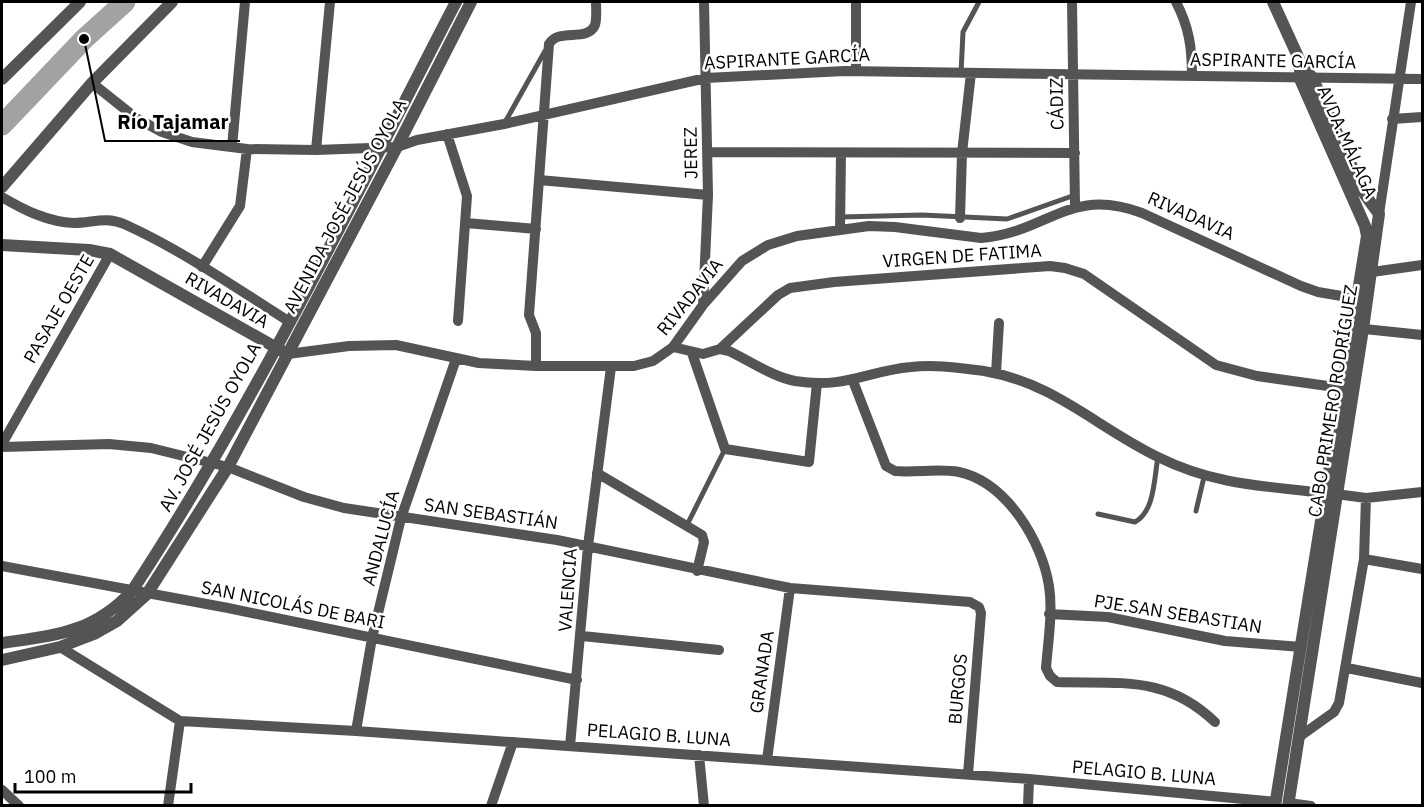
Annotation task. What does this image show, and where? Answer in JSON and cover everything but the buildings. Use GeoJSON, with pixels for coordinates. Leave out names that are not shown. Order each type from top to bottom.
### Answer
{"type":"FeatureCollection","features":[{"type":"Feature","properties":{"kind":"street"},"geometry":{"type":"LineString","coordinates":[[2,79],[80,2]]}},
{"type":"Feature","properties":{"kind":"street"},"geometry":{"type":"LineString","coordinates":[[2,187],[92,83],[172,2]]}},
{"type":"Feature","properties":{"kind":"street"},"geometry":{"type":"LineString","coordinates":[[232,147],[245,2]]}},
{"type":"Feature","properties":{"kind":"street"},"geometry":{"type":"LineString","coordinates":[[316,150],[330,2]]}},
{"type":"Feature","properties":{"kind":"street","name":"AVENIDA JOSÉ JESÚS OYOLA"},"geometry":{"type":"LineString","coordinates":[[379,149],[456,2]]}},
{"type":"Feature","properties":{"kind":"street","name":"AVENIDA JOSÉ JESÚS OYOLA"},"geometry":{"type":"LineString","coordinates":[[2,660],[60,648],[117,621],[147,594],[228,467],[471,2]]}},
{"type":"Feature","properties":{"kind":"street"},"geometry":{"type":"LineString","coordinates":[[536,366],[536,333],[529,315],[549,44],[562,34],[586,33],[591,30],[595,25],[596,2]]}},
{"type":"Feature","properties":{"kind":"street","name":"JEREZ"},"geometry":{"type":"LineString","coordinates":[[703,305],[708,195],[704,2]]}},
{"type":"Feature","properties":{"kind":"street"},"geometry":{"type":"LineString","coordinates":[[856,2],[856,71]]}},
{"type":"Feature","properties":{"kind":"street","name":"CÁDIZ"},"geometry":{"type":"LineString","coordinates":[[1071,2],[1075,200]]}},
{"type":"Feature","properties":{"kind":"street"},"geometry":{"type":"LineString","coordinates":[[1176,2],[1187,23],[1192,40],[1192,76]]}},
{"type":"Feature","properties":{"kind":"street","name":"AVDA.MÁLAGA"},"geometry":{"type":"LineString","coordinates":[[1273,2],[1300,61],[1367,236]]}},
{"type":"Feature","properties":{"kind":"street","name":"CABO PRIMERO RODRÍGUEZ"},"geometry":{"type":"LineString","coordinates":[[1362,299],[1372,272],[1392,119],[1411,2]]}},
{"type":"Feature","properties":{"kind":"street","name":"ASPIRANTE GARCÍA"},"geometry":{"type":"LineString","coordinates":[[92,83],[136,118],[162,132],[192,142],[247,149],[316,150],[397,147],[706,78],[856,71],[1422,79]]}},
{"type":"Feature","properties":{"kind":"street"},"geometry":{"type":"LineString","coordinates":[[960,218],[966,73]]}},
{"type":"Feature","properties":{"kind":"street","name":"AVDA.MÁLAGA"},"geometry":{"type":"LineString","coordinates":[[1306,79],[1363,192],[1379,214]]}},
{"type":"Feature","properties":{"kind":"street"},"geometry":{"type":"LineString","coordinates":[[1392,119],[1422,117]]}},
{"type":"Feature","properties":{"kind":"street"},"geometry":{"type":"LineString","coordinates":[[447,134],[467,196],[458,321]]}},
{"type":"Feature","properties":{"kind":"street"},"geometry":{"type":"LineString","coordinates":[[202,267],[240,206],[247,149]]}},
{"type":"Feature","properties":{"kind":"street","name":"AV. JOSÉ JESÚS OYOLA"},"geometry":{"type":"LineString","coordinates":[[2,643],[78,630],[97,621],[117,607],[132,591],[213,463],[290,322],[379,149]]}},
{"type":"Feature","properties":{"kind":"street"},"geometry":{"type":"LineString","coordinates":[[708,152],[1075,153]]}},
{"type":"Feature","properties":{"kind":"street"},"geometry":{"type":"LineString","coordinates":[[840,230],[841,153]]}},
{"type":"Feature","properties":{"kind":"street"},"geometry":{"type":"LineString","coordinates":[[539,180],[708,195]]}},
{"type":"Feature","properties":{"kind":"street"},"geometry":{"type":"LineString","coordinates":[[2,197],[29,213],[60,222],[77,223],[97,219],[123,224],[202,267],[290,322]]}},
{"type":"Feature","properties":{"kind":"street","name":"RIVADAVIA"},"geometry":{"type":"LineString","coordinates":[[2,245],[89,250],[110,254],[275,349],[288,354],[349,346],[396,345],[456,359],[536,366],[611,367],[634,366],[653,361],[673,347],[703,305],[754,252],[797,236],[840,230],[895,227],[981,238],[994,237],[1022,230],[1075,200],[1117,204],[1301,286],[1318,292],[1362,299]]}},
{"type":"Feature","properties":{"kind":"street"},"geometry":{"type":"LineString","coordinates":[[466,223],[536,229]]}},
{"type":"Feature","properties":{"kind":"street","name":"CABO PRIMERO RODRÍGUEZ"},"geometry":{"type":"LineString","coordinates":[[1282,804],[1300,647],[1331,494],[1358,328],[1367,236]]}},
{"type":"Feature","properties":{"kind":"street","name":"PASAJE OESTE"},"geometry":{"type":"LineString","coordinates":[[2,446],[110,254]]}},
{"type":"Feature","properties":{"kind":"street"},"geometry":{"type":"LineString","coordinates":[[1372,272],[1422,265]]}},
{"type":"Feature","properties":{"kind":"street","name":"VIRGEN DE FATIMA"},"geometry":{"type":"LineString","coordinates":[[720,350],[778,295],[790,288],[1050,266],[1065,267],[1084,274],[1216,365],[1257,376],[1342,388]]}},
{"type":"Feature","properties":{"kind":"street"},"geometry":{"type":"LineString","coordinates":[[996,373],[999,323]]}},
{"type":"Feature","properties":{"kind":"street"},"geometry":{"type":"LineString","coordinates":[[1358,328],[1422,335]]}},
{"type":"Feature","properties":{"kind":"street","name":"CABO PRIMERO RODRÍGUEZ"},"geometry":{"type":"LineString","coordinates":[[1282,804],[1299,737],[1331,494],[1342,388],[1358,328]]}},
{"type":"Feature","properties":{"kind":"street"},"geometry":{"type":"LineString","coordinates":[[673,347],[703,354],[720,350],[729,351],[793,381],[817,383],[853,381],[913,366],[949,367],[996,373],[1016,377],[1057,395],[1158,457],[1204,477],[1366,498],[1422,492]]}},
{"type":"Feature","properties":{"kind":"street"},"geometry":{"type":"LineString","coordinates":[[692,353],[725,449],[808,462],[817,383]]}},
{"type":"Feature","properties":{"kind":"street","name":"ANDALUCÍA"},"geometry":{"type":"LineString","coordinates":[[356,731],[372,638],[401,518],[456,359]]}},
{"type":"Feature","properties":{"kind":"street","name":"VALENCIA"},"geometry":{"type":"LineString","coordinates":[[570,746],[582,636],[588,546],[611,367]]}},
{"type":"Feature","properties":{"kind":"street"},"geometry":{"type":"LineString","coordinates":[[853,381],[886,466],[895,471],[960,472],[975,478],[997,493],[1022,521],[1045,566],[1049,588],[1046,668],[1050,676],[1057,682],[1153,685],[1197,705],[1215,722]]}},
{"type":"Feature","properties":{"kind":"street","name":"SAN SEBASTIÁN"},"geometry":{"type":"LineString","coordinates":[[2,446],[120,445],[152,448],[228,467],[303,497],[401,518],[588,546],[698,571],[790,588],[970,602],[979,607]]}},
{"type":"Feature","properties":{"kind":"street"},"geometry":{"type":"LineString","coordinates":[[597,473],[702,535],[704,542],[698,571]]}},
{"type":"Feature","properties":{"kind":"street"},"geometry":{"type":"LineString","coordinates":[[1299,737],[1334,712],[1339,703],[1347,668],[1364,559],[1366,498]]}},
{"type":"Feature","properties":{"kind":"street"},"geometry":{"type":"LineString","coordinates":[[1364,559],[1422,569]]}},
{"type":"Feature","properties":{"kind":"street","name":"SAN NICOLÁS DE BARI"},"geometry":{"type":"LineString","coordinates":[[2,566],[577,680]]}},
{"type":"Feature","properties":{"kind":"street","name":"GRANADA"},"geometry":{"type":"LineString","coordinates":[[767,760],[790,588]]}},
{"type":"Feature","properties":{"kind":"street","name":"BURGOS"},"geometry":{"type":"LineString","coordinates":[[968,774],[979,607]]}},
{"type":"Feature","properties":{"kind":"street","name":"PJE.SAN SEBASTIAN"},"geometry":{"type":"LineString","coordinates":[[1049,614],[1108,617],[1225,641],[1300,647]]}},
{"type":"Feature","properties":{"kind":"street"},"geometry":{"type":"LineString","coordinates":[[582,636],[719,650]]}},
{"type":"Feature","properties":{"kind":"street","name":"PELAGIO B. LUNA"},"geometry":{"type":"LineString","coordinates":[[60,648],[180,721],[356,731],[1029,778],[1311,806]]}},
{"type":"Feature","properties":{"kind":"street"},"geometry":{"type":"LineString","coordinates":[[1347,668],[1422,683]]}},
{"type":"Feature","properties":{"kind":"street"},"geometry":{"type":"LineString","coordinates":[[168,806],[180,721]]}},
{"type":"Feature","properties":{"kind":"street"},"geometry":{"type":"LineString","coordinates":[[491,806],[513,742]]}},
{"type":"Feature","properties":{"kind":"street"},"geometry":{"type":"LineString","coordinates":[[699,755],[704,806]]}},
{"type":"Feature","properties":{"kind":"street"},"geometry":{"type":"LineString","coordinates":[[1028,806],[1029,778]]}},
{"type":"Feature","properties":{"kind":"street"},"geometry":{"type":"LineString","coordinates":[[2,790],[19,806]]}},
{"type":"Feature","properties":{"kind":"lane"},"geometry":{"type":"LineString","coordinates":[[966,73],[963,32],[979,2]]}},
{"type":"Feature","properties":{"kind":"lane"},"geometry":{"type":"LineString","coordinates":[[504,124],[549,44]]}},
{"type":"Feature","properties":{"kind":"lane"},"geometry":{"type":"LineString","coordinates":[[840,217],[921,215],[1007,219],[1075,200]]}},
{"type":"Feature","properties":{"kind":"lane"},"geometry":{"type":"LineString","coordinates":[[687,525],[725,449]]}},
{"type":"Feature","properties":{"kind":"lane"},"geometry":{"type":"LineString","coordinates":[[1098,514],[1135,522],[1144,517],[1148,509],[1158,457]]}},
{"type":"Feature","properties":{"kind":"lane"},"geometry":{"type":"LineString","coordinates":[[1196,511],[1204,477]]}},
{"type":"Feature","properties":{"kind":"waterway"},"geometry":{"type":"LineString","coordinates":[[2,125],[84,39],[125,2]]}},
{"type":"Feature","properties":{"kind":"place","name":"Río Tajamar"},"geometry":{"type":"Point","coordinates":[84,39]}}]}
